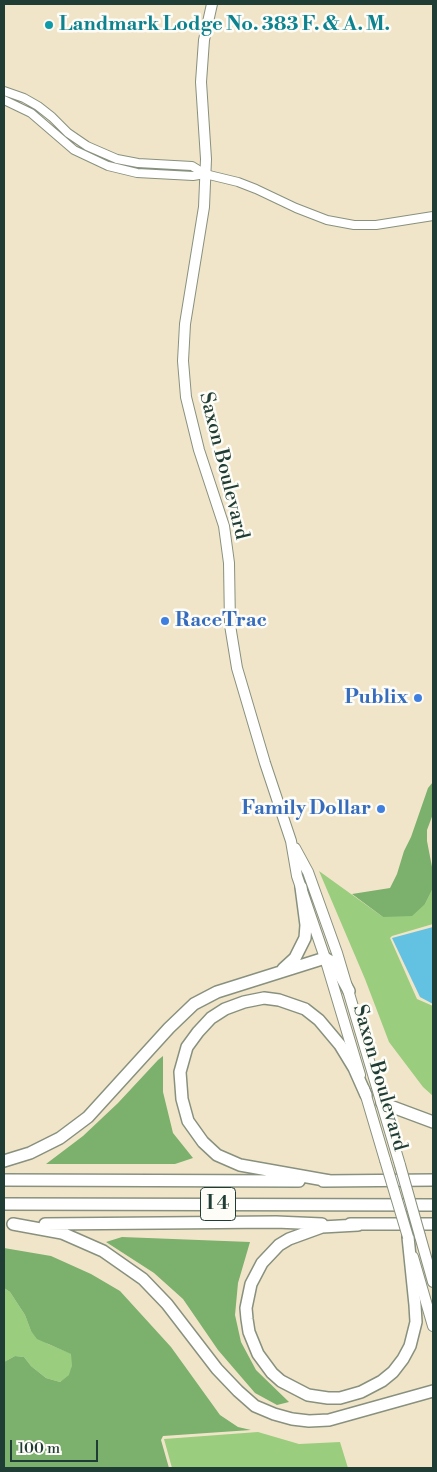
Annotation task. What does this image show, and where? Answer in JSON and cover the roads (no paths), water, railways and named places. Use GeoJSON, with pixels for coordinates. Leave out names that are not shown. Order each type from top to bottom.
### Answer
{"type":"FeatureCollection","features":[{"type":"Feature","properties":{"kind":"highway"},"geometry":{"type":"LineString","coordinates":[[278,972],[295,958],[305,938],[306,925],[301,887]]}},
{"type":"Feature","properties":{"kind":"highway"},"geometry":{"type":"LineString","coordinates":[[4,1161],[30,1153],[60,1138],[88,1117],[169,1028],[194,1004],[217,992],[325,958],[335,966],[349,991]]}},
{"type":"Feature","properties":{"kind":"highway"},"geometry":{"type":"LineString","coordinates":[[330,1181],[240,1165],[217,1155],[203,1142],[188,1121],[182,1099],[180,1072],[187,1048],[211,1018],[225,1009],[244,1002],[264,998],[279,1000],[305,1009],[319,1020],[340,1045],[354,1068],[366,1095]]}},
{"type":"Feature","properties":{"kind":"highway"},"geometry":{"type":"LineString","coordinates":[[382,1103],[433,1122]]}},
{"type":"Feature","properties":{"kind":"highway","name":"I 4"},"geometry":{"type":"LineString","coordinates":[[4,1180],[433,1180]]}},
{"type":"Feature","properties":{"kind":"highway","name":"I 4"},"geometry":{"type":"LineString","coordinates":[[4,1204],[433,1205]]}},
{"type":"Feature","properties":{"kind":"highway"},"geometry":{"type":"LineString","coordinates":[[8,1224],[111,1225],[276,1222],[358,1225]]}},
{"type":"Feature","properties":{"kind":"highway"},"geometry":{"type":"LineString","coordinates":[[8,1224],[62,1233],[103,1251],[143,1279],[167,1304],[217,1369],[238,1391],[255,1406],[274,1414],[292,1420],[329,1420],[433,1391]]}},
{"type":"Feature","properties":{"kind":"highway"},"geometry":{"type":"LineString","coordinates":[[408,1237],[416,1322],[410,1346],[393,1372],[382,1381],[361,1392],[340,1398],[328,1398],[308,1395],[281,1380],[268,1369],[258,1354],[251,1338],[246,1308],[251,1284],[256,1273],[265,1259],[279,1245],[289,1239],[322,1227],[433,1224]]}},
{"type":"Feature","properties":{"kind":"main road","name":"Saxon Boulevard"},"geometry":{"type":"LineString","coordinates":[[212,4],[204,40],[200,82],[206,174],[201,234],[189,289],[184,324],[183,361],[186,397],[199,450],[224,526],[229,563],[230,625],[235,660],[265,763],[291,841],[297,876],[325,958],[433,1326]]}},
{"type":"Feature","properties":{"kind":"main road","name":"Saxon Boulevard"},"geometry":{"type":"LineString","coordinates":[[291,841],[308,872],[349,991],[433,1282]]}},
{"type":"Feature","properties":{"kind":"street"},"geometry":{"type":"LineString","coordinates":[[4,90],[38,106],[68,133],[87,146],[107,155],[138,163],[192,166],[206,174],[238,182],[327,220],[354,225],[376,225],[433,216]]}},
{"type":"Feature","properties":{"kind":"street"},"geometry":{"type":"LineString","coordinates":[[4,100],[23,108],[35,116],[74,150],[108,166],[137,173],[193,176],[206,174]]}},
{"type":"Feature","properties":{"kind":"water"},"geometry":{"type":"Polygon","coordinates":[[[433,927],[433,1004],[420,997],[392,938],[433,927]]]}},
{"type":"Feature","properties":{"kind":"place","name":"Landmark Lodge No. 383 F. & A. M."},"geometry":{"type":"Point","coordinates":[49,25]}},
{"type":"Feature","properties":{"kind":"place","name":"RaceTrac"},"geometry":{"type":"Point","coordinates":[165,621]}},
{"type":"Feature","properties":{"kind":"place","name":"Publix"},"geometry":{"type":"Point","coordinates":[418,698]}},
{"type":"Feature","properties":{"kind":"place","name":"Family Dollar"},"geometry":{"type":"Point","coordinates":[381,809]}}]}
